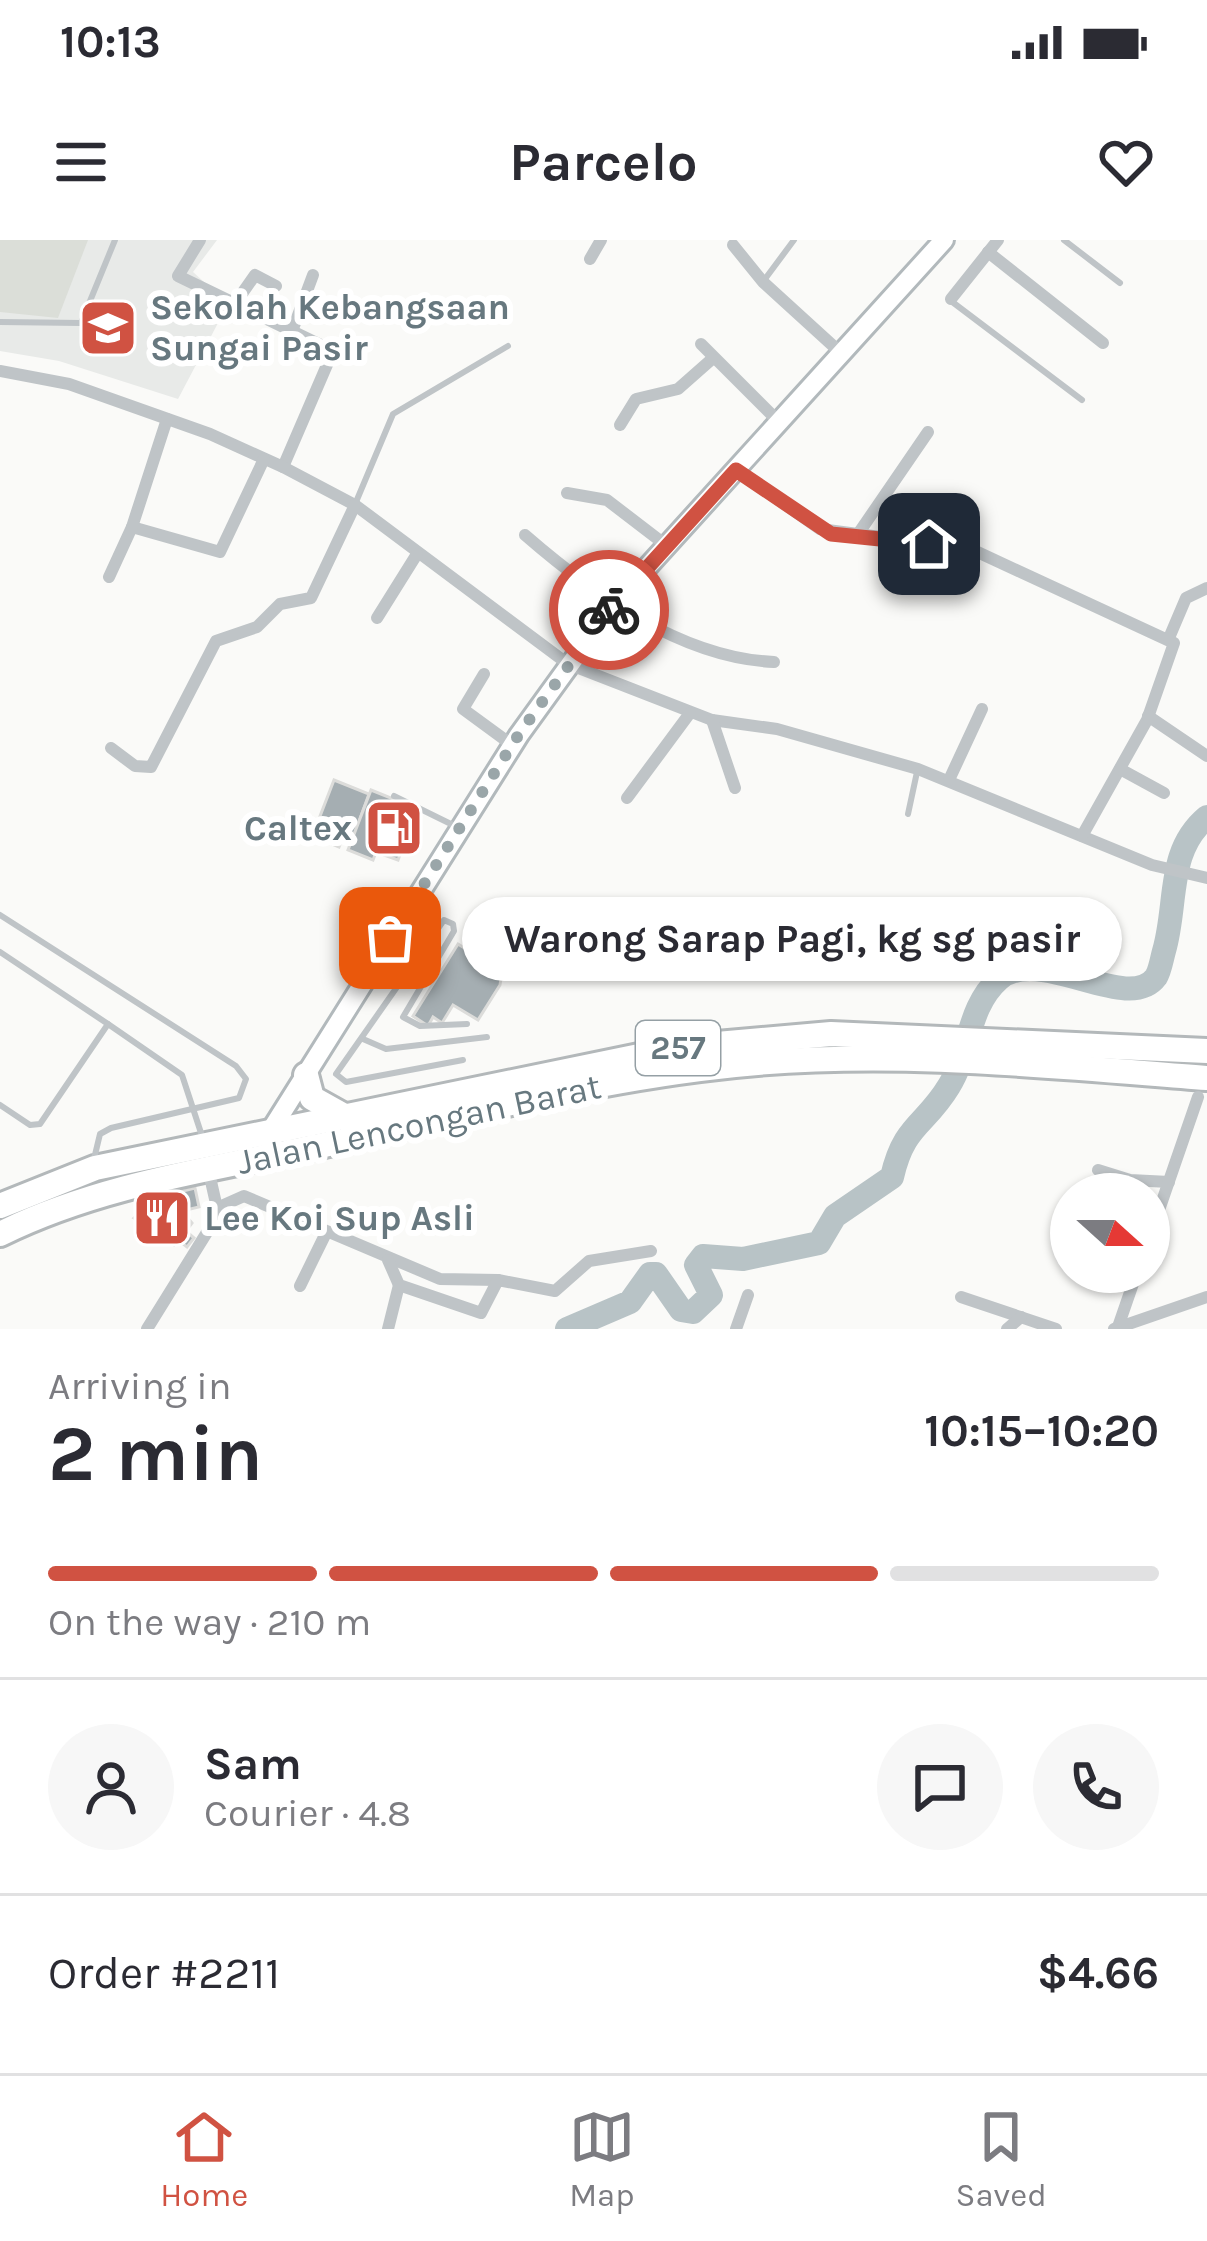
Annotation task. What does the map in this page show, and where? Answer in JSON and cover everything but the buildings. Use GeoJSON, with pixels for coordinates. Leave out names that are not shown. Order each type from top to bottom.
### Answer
{"type":"FeatureCollection","features":[{"type":"Feature","properties":{"kind":"highway","name":"Jalan Lencongan Barat"},"geometry":{"type":"LineString","coordinates":[[0,1234],[270,1132],[683,1047],[831,1034],[918,1048],[1207,1052]]}},
{"type":"Feature","properties":{"kind":"highway","name":"Jalan Lencongan Barat"},"geometry":{"type":"LineString","coordinates":[[0,1206],[95,1168],[206,1155],[253,1158],[676,1073],[918,1048]]}},
{"type":"Feature","properties":{"kind":"highway","name":"Jalan Lencongan Barat"},"geometry":{"type":"LineString","coordinates":[[981,1050],[1203,1087]]}},
{"type":"Feature","properties":{"kind":"highway"},"geometry":{"type":"LineString","coordinates":[[306,1075],[312,1098],[346,1117]]}},
{"type":"Feature","properties":{"kind":"main road"},"geometry":{"type":"LineString","coordinates":[[253,1158],[458,828],[568,664],[613,605],[944,240]]}},
{"type":"Feature","properties":{"kind":"street"},"geometry":{"type":"LineString","coordinates":[[200,240],[177,275],[291,334],[329,347],[334,356],[284,467]]}},
{"type":"Feature","properties":{"kind":"street"},"geometry":{"type":"LineString","coordinates":[[590,260],[601,240]]}},
{"type":"Feature","properties":{"kind":"street"},"geometry":{"type":"LineString","coordinates":[[951,299],[998,240]]}},
{"type":"Feature","properties":{"kind":"street"},"geometry":{"type":"LineString","coordinates":[[734,245],[763,282],[842,354]]}},
{"type":"Feature","properties":{"kind":"street"},"geometry":{"type":"LineString","coordinates":[[988,252],[1103,344]]}},
{"type":"Feature","properties":{"kind":"street"},"geometry":{"type":"LineString","coordinates":[[234,305],[256,275],[276,286]]}},
{"type":"Feature","properties":{"kind":"street"},"geometry":{"type":"LineString","coordinates":[[291,334],[313,275]]}},
{"type":"Feature","properties":{"kind":"street"},"geometry":{"type":"LineString","coordinates":[[701,344],[780,423]]}},
{"type":"Feature","properties":{"kind":"street"},"geometry":{"type":"LineString","coordinates":[[620,425],[636,399],[678,389],[712,359]]}},
{"type":"Feature","properties":{"kind":"street"},"geometry":{"type":"LineString","coordinates":[[0,371],[69,384],[284,467],[355,505],[568,664],[712,720],[778,729],[918,769],[1152,866],[1207,878]]}},
{"type":"Feature","properties":{"kind":"street"},"geometry":{"type":"LineString","coordinates":[[109,577],[132,526],[167,419]]}},
{"type":"Feature","properties":{"kind":"street"},"geometry":{"type":"LineString","coordinates":[[856,537],[928,433]]}},
{"type":"Feature","properties":{"kind":"street"},"geometry":{"type":"LineString","coordinates":[[132,526],[220,552],[264,459]]}},
{"type":"Feature","properties":{"kind":"street"},"geometry":{"type":"LineString","coordinates":[[736,470],[809,524],[856,537],[971,549],[1169,638],[1174,650],[1148,716],[1082,836]]}},
{"type":"Feature","properties":{"kind":"street"},"geometry":{"type":"LineString","coordinates":[[567,493],[607,500],[667,546]]}},
{"type":"Feature","properties":{"kind":"street"},"geometry":{"type":"LineString","coordinates":[[111,748],[135,766],[151,767],[216,641],[257,627],[280,604],[311,598],[355,505]]}},
{"type":"Feature","properties":{"kind":"street"},"geometry":{"type":"LineString","coordinates":[[525,536],[613,605],[735,660],[774,662]]}},
{"type":"Feature","properties":{"kind":"street"},"geometry":{"type":"LineString","coordinates":[[377,618],[417,554]]}},
{"type":"Feature","properties":{"kind":"street"},"geometry":{"type":"LineString","coordinates":[[1169,638],[1186,598],[1207,588]]}},
{"type":"Feature","properties":{"kind":"street"},"geometry":{"type":"LineString","coordinates":[[484,674],[463,709],[512,746]]}},
{"type":"Feature","properties":{"kind":"street"},"geometry":{"type":"LineString","coordinates":[[949,780],[982,709]]}},
{"type":"Feature","properties":{"kind":"street"},"geometry":{"type":"LineString","coordinates":[[627,798],[690,712]]}},
{"type":"Feature","properties":{"kind":"street"},"geometry":{"type":"LineString","coordinates":[[1148,716],[1207,755]]}},
{"type":"Feature","properties":{"kind":"street"},"geometry":{"type":"LineString","coordinates":[[712,720],[735,788]]}},
{"type":"Feature","properties":{"kind":"street"},"geometry":{"type":"LineString","coordinates":[[1120,769],[1164,793]]}},
{"type":"Feature","properties":{"kind":"street"},"geometry":{"type":"LineString","coordinates":[[1170,1178],[1203,1087]]}},
{"type":"Feature","properties":{"kind":"street"},"geometry":{"type":"LineString","coordinates":[[206,1155],[218,1208]]}},
{"type":"Feature","properties":{"kind":"street"},"geometry":{"type":"LineString","coordinates":[[1097,1170],[1107,1173]]}},
{"type":"Feature","properties":{"kind":"street"},"geometry":{"type":"LineString","coordinates":[[147,1329],[218,1208],[244,1196],[325,1234],[452,1282],[498,1280],[555,1292],[589,1261],[651,1251]]}},
{"type":"Feature","properties":{"kind":"street"},"geometry":{"type":"LineString","coordinates":[[300,1286],[325,1234]]}},
{"type":"Feature","properties":{"kind":"street"},"geometry":{"type":"LineString","coordinates":[[388,1260],[399,1286],[388,1329]]}},
{"type":"Feature","properties":{"kind":"street"},"geometry":{"type":"LineString","coordinates":[[399,1286],[481,1313],[498,1280]]}},
{"type":"Feature","properties":{"kind":"street"},"geometry":{"type":"LineString","coordinates":[[1116,1328],[1129,1293]]}},
{"type":"Feature","properties":{"kind":"street"},"geometry":{"type":"LineString","coordinates":[[736,1329],[748,1295]]}},
{"type":"Feature","properties":{"kind":"street"},"geometry":{"type":"LineString","coordinates":[[961,1297],[1057,1329]]}},
{"type":"Feature","properties":{"kind":"street"},"geometry":{"type":"LineString","coordinates":[[1116,1328],[1207,1297]]}},
{"type":"Feature","properties":{"kind":"street"},"geometry":{"type":"LineString","coordinates":[[1006,1329],[1021,1317]]}},
{"type":"Feature","properties":{"kind":"lane"},"geometry":{"type":"LineString","coordinates":[[0,322],[81,323],[116,240]]}},
{"type":"Feature","properties":{"kind":"lane"},"geometry":{"type":"LineString","coordinates":[[763,282],[794,240]]}},
{"type":"Feature","properties":{"kind":"lane"},"geometry":{"type":"LineString","coordinates":[[1064,240],[1120,283]]}},
{"type":"Feature","properties":{"kind":"lane"},"geometry":{"type":"LineString","coordinates":[[951,299],[1082,400]]}},
{"type":"Feature","properties":{"kind":"lane"},"geometry":{"type":"LineString","coordinates":[[355,505],[393,414],[508,346]]}},
{"type":"Feature","properties":{"kind":"lane"},"geometry":{"type":"LineString","coordinates":[[908,814],[918,769]]}},
{"type":"Feature","properties":{"kind":"lane"},"geometry":{"type":"LineString","coordinates":[[394,796],[458,828]]}},
{"type":"Feature","properties":{"kind":"lane"},"geometry":{"type":"LineString","coordinates":[[0,915],[242,1072],[246,1087],[239,1098],[100,1134],[95,1168]]}},
{"type":"Feature","properties":{"kind":"lane"},"geometry":{"type":"LineString","coordinates":[[463,1060],[341,1080],[337,1072],[440,922],[454,924],[404,1011],[404,1022],[467,1024]]}},
{"type":"Feature","properties":{"kind":"lane"},"geometry":{"type":"LineString","coordinates":[[390,938],[433,964]]}},
{"type":"Feature","properties":{"kind":"lane"},"geometry":{"type":"LineString","coordinates":[[0,952],[182,1075],[197,1107],[206,1155]]}},
{"type":"Feature","properties":{"kind":"lane"},"geometry":{"type":"LineString","coordinates":[[0,1105],[30,1125],[40,1124],[108,1024]]}},
{"type":"Feature","properties":{"kind":"lane"},"geometry":{"type":"LineString","coordinates":[[363,1039],[386,1049],[487,1037]]}},
{"type":"Feature","properties":{"kind":"shaded area","name":"Sekolah Kebangsaan Sungai Pasir"},"geometry":{"type":"Polygon","coordinates":[[[0,240],[217,240],[193,272],[228,304],[178,399],[59,361],[0,351],[0,240]]]}},
{"type":"Feature","properties":{"kind":"shaded area"},"geometry":{"type":"Polygon","coordinates":[[[0,240],[88,240],[58,318],[0,312],[0,240]]]}},
{"type":"Feature","properties":{"kind":"waterway"},"geometry":{"type":"LineString","coordinates":[[567,1329],[630,1302],[650,1274],[656,1274],[681,1310],[693,1312],[711,1295],[696,1265],[703,1256],[743,1259],[819,1243],[835,1216],[892,1177],[909,1135],[949,1086],[981,1003],[999,979],[1016,970],[1036,969],[1125,988],[1143,987],[1156,977],[1179,862],[1194,831],[1207,817]]}},
{"type":"Feature","properties":{"kind":"way so far"},"geometry":{"type":"LineString","coordinates":[[390,938],[519,734],[609,610]]}},
{"type":"Feature","properties":{"kind":"place","name":"Sekolah Kebangsaan Sungai Pasir"},"geometry":{"type":"Point","coordinates":[108,328]}},
{"type":"Feature","properties":{"kind":"place","name":"Caltex"},"geometry":{"type":"Point","coordinates":[394,828]}},
{"type":"Feature","properties":{"kind":"place","name":"Warong Sarap Pagi, kg sg pasir"},"geometry":{"type":"Point","coordinates":[390,938]}},
{"type":"Feature","properties":{"kind":"place","name":"Lee Koi Sup Asli"},"geometry":{"type":"Point","coordinates":[162,1218]}},
{"type":"Feature","properties":{"kind":"route"},"geometry":{"type":"LineString","coordinates":[[609,610],[736,470],[809,524],[831,534],[929,544]]}}]}
